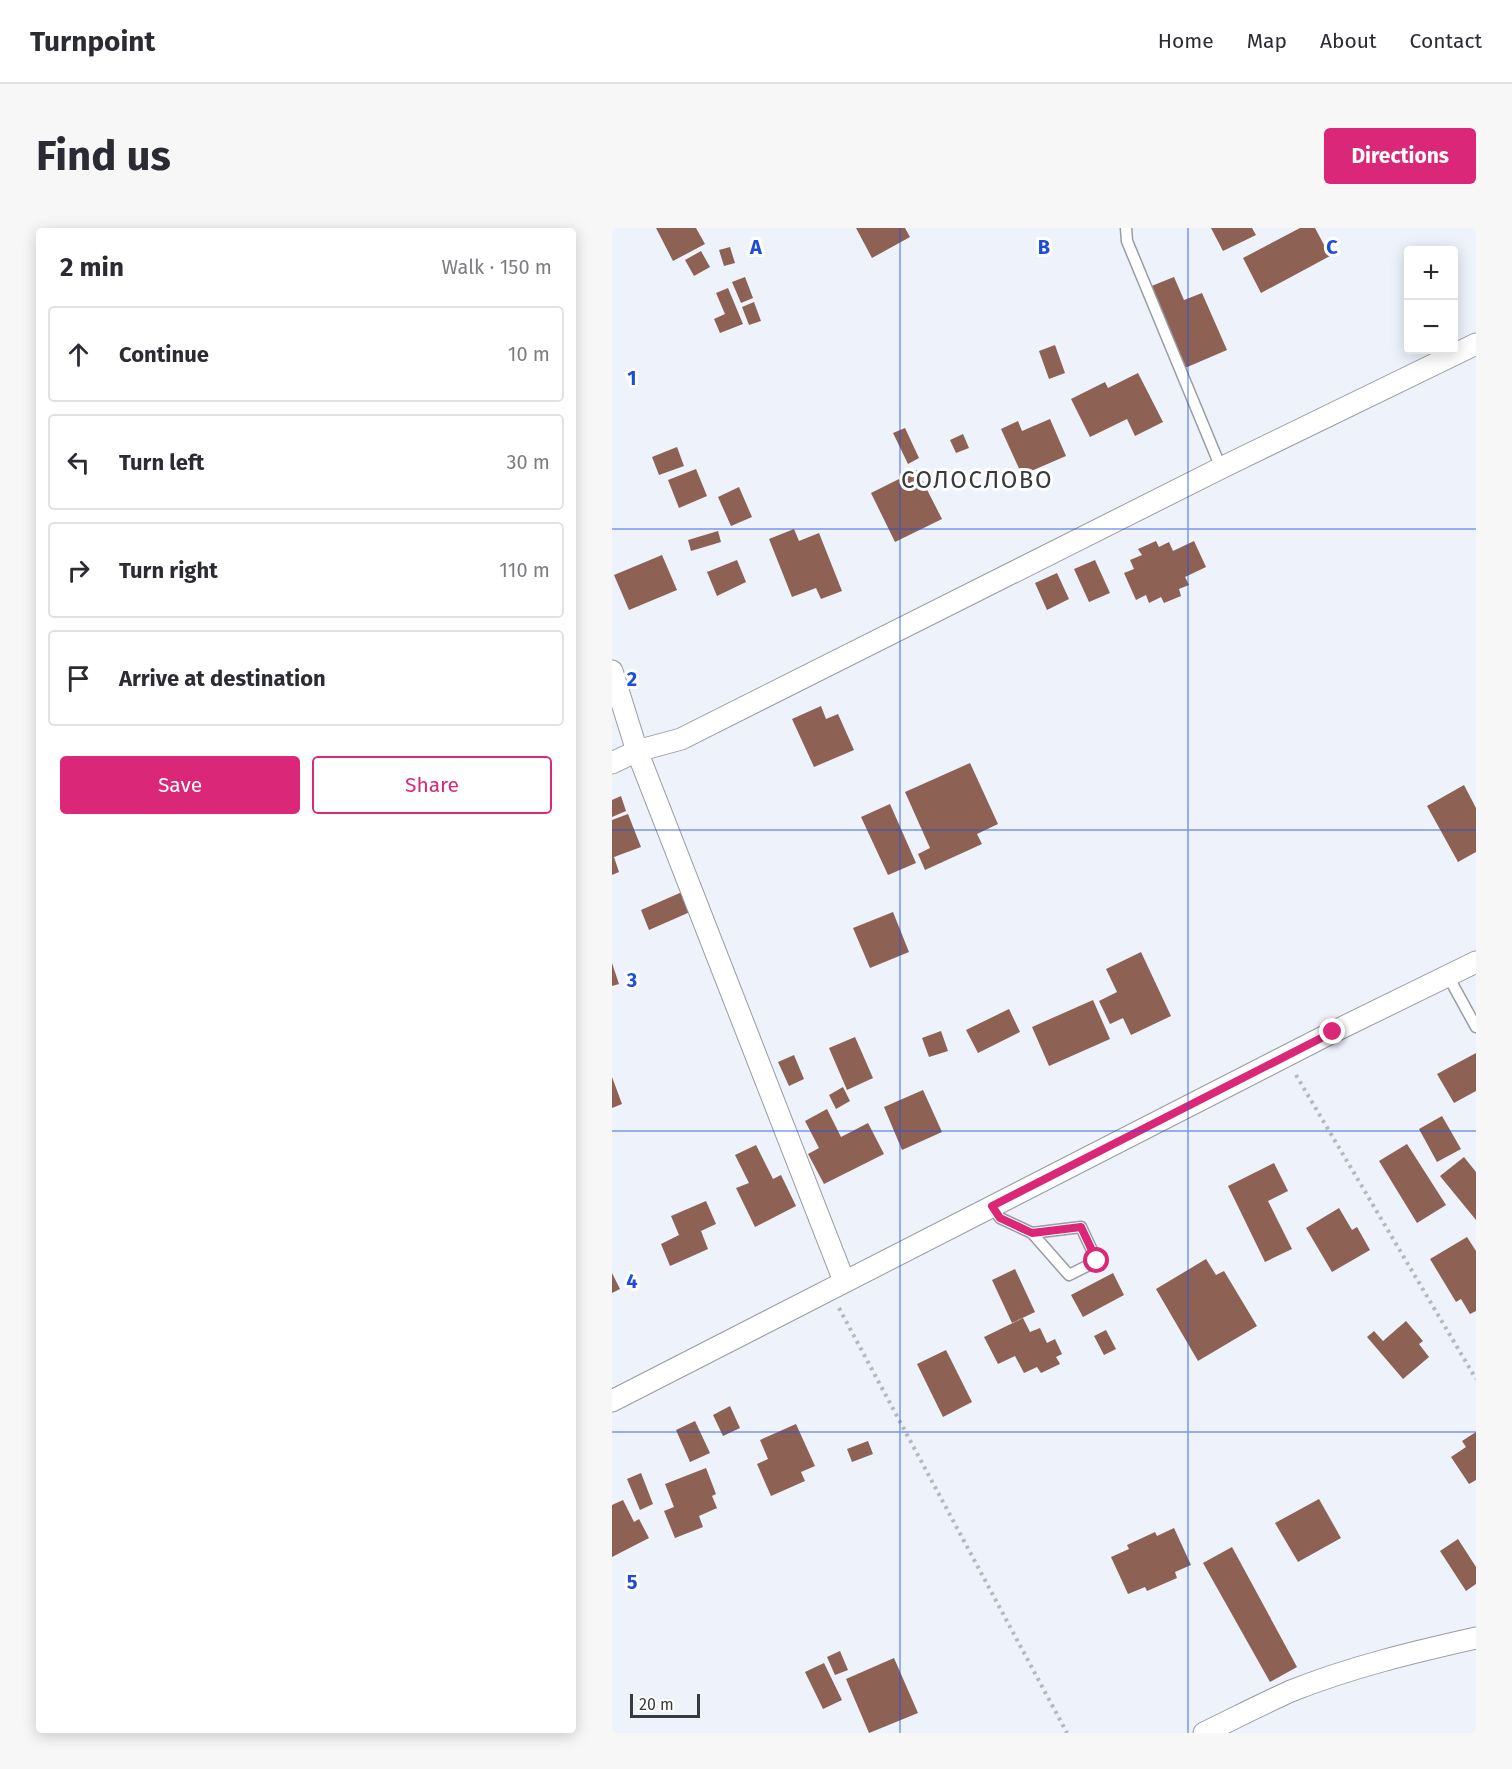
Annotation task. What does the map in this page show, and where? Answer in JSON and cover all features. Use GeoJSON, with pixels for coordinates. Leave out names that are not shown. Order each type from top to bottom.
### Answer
{"type":"FeatureCollection","features":[{"type":"Feature","properties":{"kind":"street"},"geometry":{"type":"LineString","coordinates":[[612,763],[637,751],[681,739],[1221,468],[1476,344]]}},
{"type":"Feature","properties":{"kind":"street"},"geometry":{"type":"LineString","coordinates":[[612,672],[637,751],[837,1285]]}},
{"type":"Feature","properties":{"kind":"street"},"geometry":{"type":"LineString","coordinates":[[612,1401],[1285,1056],[1476,962]]}},
{"type":"Feature","properties":{"kind":"street"},"geometry":{"type":"LineString","coordinates":[[1204,1733],[1290,1692],[1339,1674],[1406,1654],[1476,1638]]}},
{"type":"Feature","properties":{"kind":"lane"},"geometry":{"type":"LineString","coordinates":[[1126,228],[1127,241],[1221,468]]}},
{"type":"Feature","properties":{"kind":"lane"},"geometry":{"type":"LineString","coordinates":[[1448,976],[1476,1027]]}},
{"type":"Feature","properties":{"kind":"lane"},"geometry":{"type":"LineString","coordinates":[[992,1206],[1000,1218],[1032,1233],[1069,1275],[1097,1261],[1081,1227],[1032,1233]]}},
{"type":"Feature","properties":{"kind":"path"},"geometry":{"type":"LineString","coordinates":[[1285,1056],[1476,1379]]}},
{"type":"Feature","properties":{"kind":"path"},"geometry":{"type":"LineString","coordinates":[[837,1285],[1067,1733]]}},
{"type":"Feature","properties":{"kind":"building"},"geometry":{"type":"Polygon","coordinates":[[[656,228],[696,228],[705,244],[673,261],[656,228]]]}},
{"type":"Feature","properties":{"kind":"building"},"geometry":{"type":"Polygon","coordinates":[[[856,228],[905,228],[910,237],[872,258],[856,228]]]}},
{"type":"Feature","properties":{"kind":"building"},"geometry":{"type":"Polygon","coordinates":[[[1211,228],[1252,228],[1256,235],[1223,251],[1211,228]]]}},
{"type":"Feature","properties":{"kind":"building"},"geometry":{"type":"Polygon","coordinates":[[[1300,228],[1315,228],[1330,256],[1261,293],[1243,258],[1300,228]]]}},
{"type":"Feature","properties":{"kind":"building"},"geometry":{"type":"Polygon","coordinates":[[[730,247],[735,263],[724,266],[719,250],[730,247]]]}},
{"type":"Feature","properties":{"kind":"building"},"geometry":{"type":"Polygon","coordinates":[[[701,251],[710,267],[694,276],[685,260],[701,251]]]}},
{"type":"Feature","properties":{"kind":"building"},"geometry":{"type":"Polygon","coordinates":[[[745,277],[753,298],[741,303],[732,282],[745,277]]]}},
{"type":"Feature","properties":{"kind":"building"},"geometry":{"type":"Polygon","coordinates":[[[1174,277],[1184,300],[1202,293],[1227,350],[1185,368],[1149,287],[1174,277]]]}},
{"type":"Feature","properties":{"kind":"building"},"geometry":{"type":"Polygon","coordinates":[[[728,288],[743,324],[720,333],[714,319],[725,314],[716,293],[728,288]]]}},
{"type":"Feature","properties":{"kind":"building"},"geometry":{"type":"Polygon","coordinates":[[[754,302],[761,321],[749,325],[742,307],[754,302]]]}},
{"type":"Feature","properties":{"kind":"building"},"geometry":{"type":"Polygon","coordinates":[[[1055,345],[1065,373],[1049,379],[1039,351],[1055,345]]]}},
{"type":"Feature","properties":{"kind":"building"},"geometry":{"type":"Polygon","coordinates":[[[1138,373],[1163,422],[1135,436],[1127,419],[1090,437],[1071,399],[1105,382],[1108,388],[1138,373]]]}},
{"type":"Feature","properties":{"kind":"building"},"geometry":{"type":"Polygon","coordinates":[[[1050,419],[1066,456],[1022,475],[1001,429],[1018,421],[1022,431],[1050,419]]]}},
{"type":"Feature","properties":{"kind":"building"},"geometry":{"type":"Polygon","coordinates":[[[905,428],[919,458],[908,464],[893,433],[905,428]]]}},
{"type":"Feature","properties":{"kind":"building"},"geometry":{"type":"Polygon","coordinates":[[[963,434],[969,448],[956,453],[950,440],[963,434]]]}},
{"type":"Feature","properties":{"kind":"building"},"geometry":{"type":"Polygon","coordinates":[[[677,447],[684,466],[659,475],[652,457],[677,447]]]}},
{"type":"Feature","properties":{"kind":"building"},"geometry":{"type":"Polygon","coordinates":[[[696,469],[707,496],[679,508],[668,480],[696,469]]]}},
{"type":"Feature","properties":{"kind":"building"},"geometry":{"type":"Polygon","coordinates":[[[917,470],[942,519],[895,542],[871,493],[917,470]]]}},
{"type":"Feature","properties":{"kind":"building"},"geometry":{"type":"Polygon","coordinates":[[[739,487],[752,517],[731,526],[718,497],[739,487]]]}},
{"type":"Feature","properties":{"kind":"building"},"geometry":{"type":"Polygon","coordinates":[[[794,529],[799,541],[819,533],[842,591],[821,599],[816,588],[792,597],[769,539],[794,529]]]}},
{"type":"Feature","properties":{"kind":"building"},"geometry":{"type":"Polygon","coordinates":[[[718,531],[721,542],[691,551],[688,540],[718,531]]]}},
{"type":"Feature","properties":{"kind":"building"},"geometry":{"type":"Polygon","coordinates":[[[1156,541],[1159,547],[1169,542],[1173,551],[1194,541],[1206,567],[1185,577],[1189,585],[1179,589],[1181,596],[1164,603],[1161,597],[1149,603],[1146,595],[1136,600],[1124,573],[1134,569],[1130,560],[1142,555],[1138,549],[1156,541]]]}},
{"type":"Feature","properties":{"kind":"building"},"geometry":{"type":"Polygon","coordinates":[[[662,555],[677,590],[629,610],[614,575],[662,555]]]}},
{"type":"Feature","properties":{"kind":"building"},"geometry":{"type":"Polygon","coordinates":[[[737,560],[746,582],[717,596],[707,572],[737,560]]]}},
{"type":"Feature","properties":{"kind":"building"},"geometry":{"type":"Polygon","coordinates":[[[1095,560],[1110,593],[1089,602],[1074,569],[1095,560]]]}},
{"type":"Feature","properties":{"kind":"building"},"geometry":{"type":"Polygon","coordinates":[[[1057,573],[1069,599],[1047,610],[1035,583],[1057,573]]]}},
{"type":"Feature","properties":{"kind":"building"},"geometry":{"type":"Polygon","coordinates":[[[821,706],[826,719],[838,714],[854,750],[814,767],[792,719],[821,706]]]}},
{"type":"Feature","properties":{"kind":"building"},"geometry":{"type":"Polygon","coordinates":[[[970,763],[998,824],[977,834],[982,844],[925,870],[918,854],[930,848],[905,792],[970,763]]]}},
{"type":"Feature","properties":{"kind":"building"},"geometry":{"type":"Polygon","coordinates":[[[1464,785],[1476,808],[1476,852],[1458,862],[1427,806],[1464,785]]]}},
{"type":"Feature","properties":{"kind":"building"},"geometry":{"type":"Polygon","coordinates":[[[621,796],[626,811],[612,817],[612,800],[621,796]]]}},
{"type":"Feature","properties":{"kind":"building"},"geometry":{"type":"Polygon","coordinates":[[[890,804],[916,863],[888,875],[861,817],[890,804]]]}},
{"type":"Feature","properties":{"kind":"building"},"geometry":{"type":"Polygon","coordinates":[[[628,814],[641,847],[614,857],[619,872],[612,875],[612,820],[628,814]]]}},
{"type":"Feature","properties":{"kind":"building"},"geometry":{"type":"Polygon","coordinates":[[[682,892],[690,912],[649,930],[641,910],[682,892]]]}},
{"type":"Feature","properties":{"kind":"building"},"geometry":{"type":"Polygon","coordinates":[[[893,912],[909,952],[870,968],[853,928],[893,912]]]}},
{"type":"Feature","properties":{"kind":"building"},"geometry":{"type":"Polygon","coordinates":[[[1141,952],[1171,1016],[1131,1035],[1123,1018],[1110,1024],[1099,1001],[1117,992],[1106,969],[1141,952]]]}},
{"type":"Feature","properties":{"kind":"building"},"geometry":{"type":"Polygon","coordinates":[[[612,963],[619,984],[612,986],[612,963]]]}},
{"type":"Feature","properties":{"kind":"building"},"geometry":{"type":"Polygon","coordinates":[[[1093,1000],[1110,1039],[1049,1066],[1032,1027],[1093,1000]]]}},
{"type":"Feature","properties":{"kind":"building"},"geometry":{"type":"Polygon","coordinates":[[[1009,1009],[1020,1032],[978,1053],[966,1030],[1009,1009]]]}},
{"type":"Feature","properties":{"kind":"building"},"geometry":{"type":"Polygon","coordinates":[[[941,1031],[948,1051],[929,1057],[922,1038],[941,1031]]]}},
{"type":"Feature","properties":{"kind":"building"},"geometry":{"type":"Polygon","coordinates":[[[855,1037],[873,1078],[847,1090],[829,1048],[855,1037]]]}},
{"type":"Feature","properties":{"kind":"building"},"geometry":{"type":"Polygon","coordinates":[[[1476,1053],[1476,1091],[1454,1103],[1437,1074],[1476,1053]]]}},
{"type":"Feature","properties":{"kind":"building"},"geometry":{"type":"Polygon","coordinates":[[[794,1055],[804,1079],[789,1086],[778,1062],[794,1055]]]}},
{"type":"Feature","properties":{"kind":"building"},"geometry":{"type":"Polygon","coordinates":[[[612,1077],[622,1104],[612,1108],[612,1077]]]}},
{"type":"Feature","properties":{"kind":"building"},"geometry":{"type":"Polygon","coordinates":[[[843,1087],[850,1101],[836,1109],[829,1095],[843,1087]]]}},
{"type":"Feature","properties":{"kind":"building"},"geometry":{"type":"Polygon","coordinates":[[[923,1090],[942,1132],[902,1150],[884,1107],[923,1090]]]}},
{"type":"Feature","properties":{"kind":"building"},"geometry":{"type":"Polygon","coordinates":[[[827,1109],[841,1137],[868,1123],[884,1154],[824,1184],[808,1154],[819,1148],[805,1121],[827,1109]]]}},
{"type":"Feature","properties":{"kind":"building"},"geometry":{"type":"Polygon","coordinates":[[[1442,1116],[1461,1149],[1437,1162],[1419,1129],[1442,1116]]]}},
{"type":"Feature","properties":{"kind":"building"},"geometry":{"type":"Polygon","coordinates":[[[1407,1144],[1446,1205],[1417,1223],[1379,1161],[1407,1144]]]}},
{"type":"Feature","properties":{"kind":"building"},"geometry":{"type":"Polygon","coordinates":[[[756,1145],[773,1179],[781,1175],[796,1206],[755,1227],[736,1188],[749,1183],[735,1155],[756,1145]]]}},
{"type":"Feature","properties":{"kind":"building"},"geometry":{"type":"Polygon","coordinates":[[[1464,1157],[1476,1172],[1476,1220],[1440,1176],[1464,1157]]]}},
{"type":"Feature","properties":{"kind":"building"},"geometry":{"type":"Polygon","coordinates":[[[1274,1163],[1288,1191],[1268,1201],[1292,1249],[1265,1262],[1228,1186],[1274,1163]]]}},
{"type":"Feature","properties":{"kind":"building"},"geometry":{"type":"Polygon","coordinates":[[[706,1201],[716,1224],[701,1231],[708,1249],[670,1266],[661,1244],[679,1235],[671,1216],[706,1201]]]}},
{"type":"Feature","properties":{"kind":"building"},"geometry":{"type":"Polygon","coordinates":[[[1339,1208],[1352,1230],[1357,1227],[1370,1250],[1332,1272],[1306,1228],[1339,1208]]]}},
{"type":"Feature","properties":{"kind":"building"},"geometry":{"type":"Polygon","coordinates":[[[1467,1237],[1476,1251],[1476,1311],[1470,1314],[1461,1299],[1456,1302],[1430,1259],[1467,1237]]]}},
{"type":"Feature","properties":{"kind":"building"},"geometry":{"type":"Polygon","coordinates":[[[1206,1259],[1216,1275],[1224,1271],[1257,1326],[1198,1361],[1156,1289],[1206,1259]]]}},
{"type":"Feature","properties":{"kind":"building"},"geometry":{"type":"Polygon","coordinates":[[[1015,1269],[1035,1312],[1012,1323],[992,1280],[1015,1269]]]}},
{"type":"Feature","properties":{"kind":"building"},"geometry":{"type":"Polygon","coordinates":[[[612,1273],[620,1289],[612,1293],[612,1273]]]}},
{"type":"Feature","properties":{"kind":"building"},"geometry":{"type":"Polygon","coordinates":[[[1113,1273],[1124,1295],[1083,1317],[1071,1295],[1113,1273]]]}},
{"type":"Feature","properties":{"kind":"building"},"geometry":{"type":"Polygon","coordinates":[[[1023,1318],[1030,1332],[1040,1328],[1047,1343],[1055,1339],[1062,1354],[1056,1357],[1060,1364],[1041,1373],[1037,1367],[1024,1373],[1015,1356],[998,1364],[984,1337],[1023,1318]]]}},
{"type":"Feature","properties":{"kind":"building"},"geometry":{"type":"Polygon","coordinates":[[[1406,1321],[1423,1341],[1419,1344],[1429,1357],[1403,1379],[1367,1337],[1374,1331],[1383,1341],[1406,1321]]]}},
{"type":"Feature","properties":{"kind":"building"},"geometry":{"type":"Polygon","coordinates":[[[1106,1330],[1116,1349],[1104,1355],[1094,1336],[1106,1330]]]}},
{"type":"Feature","properties":{"kind":"building"},"geometry":{"type":"Polygon","coordinates":[[[946,1350],[972,1402],[943,1417],[917,1364],[946,1350]]]}},
{"type":"Feature","properties":{"kind":"building"},"geometry":{"type":"Polygon","coordinates":[[[730,1406],[740,1428],[723,1436],[713,1415],[730,1406]]]}},
{"type":"Feature","properties":{"kind":"building"},"geometry":{"type":"Polygon","coordinates":[[[695,1421],[710,1453],[690,1462],[676,1430],[695,1421]]]}},
{"type":"Feature","properties":{"kind":"building"},"geometry":{"type":"Polygon","coordinates":[[[796,1424],[815,1466],[801,1472],[805,1481],[771,1496],[757,1464],[768,1459],[760,1440],[796,1424]]]}},
{"type":"Feature","properties":{"kind":"building"},"geometry":{"type":"Polygon","coordinates":[[[1476,1432],[1476,1480],[1469,1484],[1451,1457],[1466,1447],[1462,1441],[1476,1432]]]}},
{"type":"Feature","properties":{"kind":"building"},"geometry":{"type":"Polygon","coordinates":[[[868,1441],[873,1454],[852,1462],[847,1449],[868,1441]]]}},
{"type":"Feature","properties":{"kind":"building"},"geometry":{"type":"Polygon","coordinates":[[[706,1468],[716,1494],[712,1496],[717,1508],[699,1516],[703,1527],[675,1538],[664,1511],[674,1507],[665,1484],[706,1468]]]}},
{"type":"Feature","properties":{"kind":"building"},"geometry":{"type":"Polygon","coordinates":[[[641,1473],[653,1504],[640,1510],[627,1479],[641,1473]]]}},
{"type":"Feature","properties":{"kind":"building"},"geometry":{"type":"Polygon","coordinates":[[[1319,1499],[1341,1538],[1298,1562],[1275,1523],[1319,1499]]]}},
{"type":"Feature","properties":{"kind":"building"},"geometry":{"type":"Polygon","coordinates":[[[623,1500],[634,1522],[639,1519],[649,1538],[612,1557],[612,1505],[623,1500]]]}},
{"type":"Feature","properties":{"kind":"building"},"geometry":{"type":"Polygon","coordinates":[[[1174,1528],[1191,1565],[1175,1572],[1177,1578],[1147,1591],[1145,1587],[1128,1594],[1111,1557],[1129,1549],[1127,1545],[1155,1532],[1157,1536],[1174,1528]]]}},
{"type":"Feature","properties":{"kind":"building"},"geometry":{"type":"Polygon","coordinates":[[[1458,1539],[1476,1567],[1476,1584],[1466,1591],[1440,1551],[1458,1539]]]}},
{"type":"Feature","properties":{"kind":"building"},"geometry":{"type":"Polygon","coordinates":[[[1232,1547],[1297,1667],[1270,1682],[1203,1563],[1232,1547]]]}},
{"type":"Feature","properties":{"kind":"building"},"geometry":{"type":"Polygon","coordinates":[[[840,1651],[848,1670],[835,1675],[827,1657],[840,1651]]]}},
{"type":"Feature","properties":{"kind":"building"},"geometry":{"type":"Polygon","coordinates":[[[894,1658],[918,1713],[869,1733],[846,1679],[894,1658]]]}},
{"type":"Feature","properties":{"kind":"building"},"geometry":{"type":"Polygon","coordinates":[[[824,1663],[842,1700],[823,1709],[805,1672],[824,1663]]]}},
{"type":"Feature","properties":{"kind":"district","name":"СОЛОСЛОВО"},"geometry":{"type":"Point","coordinates":[977,480]}},
{"type":"Feature","properties":{"kind":"route"},"geometry":{"type":"LineString","coordinates":[[1097,1261],[1081,1227],[1032,1233],[1000,1218],[992,1206],[1333,1032]]}}]}
